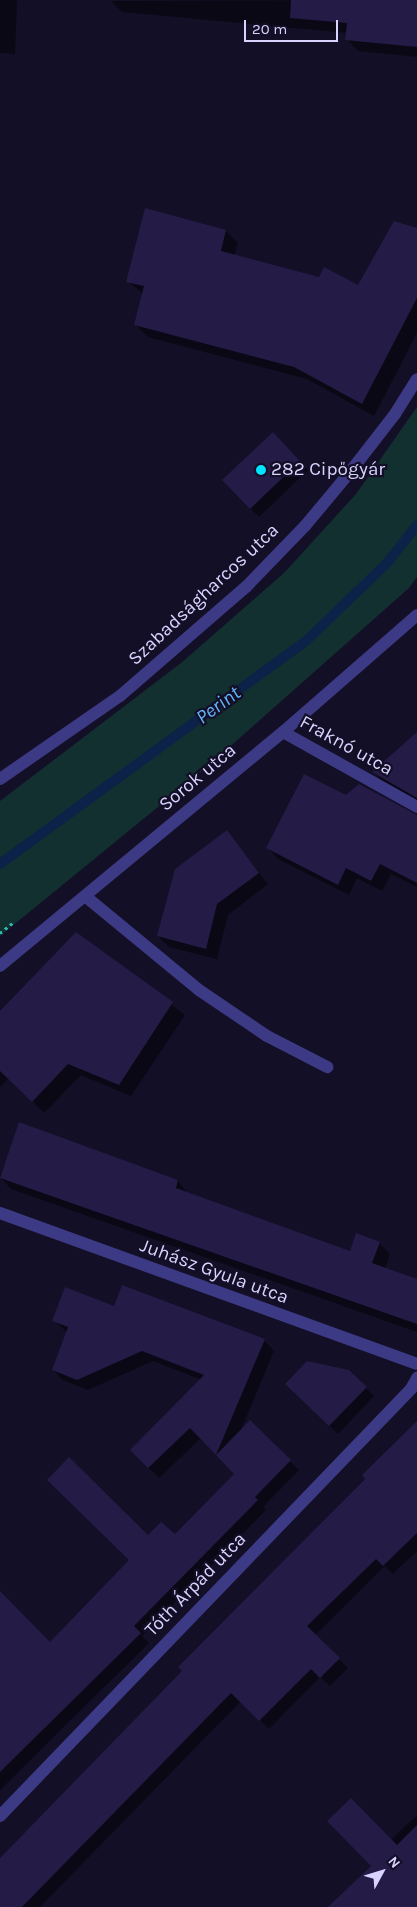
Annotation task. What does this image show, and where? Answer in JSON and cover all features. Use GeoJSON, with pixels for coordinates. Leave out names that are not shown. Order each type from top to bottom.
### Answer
{"type":"FeatureCollection","features":[{"type":"Feature","properties":{"kind":"street","name":"Szabadságharcos utca"},"geometry":{"type":"LineString","coordinates":[[0,779],[120,696],[246,587],[305,526],[350,472],[395,414],[417,379]]}},
{"type":"Feature","properties":{"kind":"street","name":"Sorok utca"},"geometry":{"type":"LineString","coordinates":[[0,966],[283,732],[417,615]]}},
{"type":"Feature","properties":{"kind":"street","name":"Fraknó utca"},"geometry":{"type":"LineString","coordinates":[[283,732],[417,808]]}},
{"type":"Feature","properties":{"kind":"street"},"geometry":{"type":"LineString","coordinates":[[85,896],[199,990],[267,1036],[327,1067]]}},
{"type":"Feature","properties":{"kind":"street","name":"Juhász Gyula utca"},"geometry":{"type":"LineString","coordinates":[[0,1213],[417,1364]]}},
{"type":"Feature","properties":{"kind":"street","name":"Tóth Árpád utca"},"geometry":{"type":"LineString","coordinates":[[0,1816],[404,1396],[417,1378]]}},
{"type":"Feature","properties":{"kind":"green space"},"geometry":{"type":"Polygon","coordinates":[[[417,407],[417,577],[409,588],[207,767],[0,936],[0,801],[181,663],[285,572],[356,494],[417,407]]]}},
{"type":"Feature","properties":{"kind":"building"},"geometry":{"type":"Polygon","coordinates":[[[291,0],[417,0],[417,47],[345,40],[347,23],[290,18],[291,0]]]}},
{"type":"Feature","properties":{"kind":"building"},"geometry":{"type":"Polygon","coordinates":[[[145,208],[226,230],[221,251],[319,277],[324,267],[358,285],[394,221],[417,228],[417,298],[362,404],[294,367],[134,325],[144,286],[126,282],[145,208]]]}},
{"type":"Feature","properties":{"kind":"building","name":"282 Cipőgyár"},"geometry":{"type":"Polygon","coordinates":[[[273,432],[300,461],[250,509],[222,480],[273,432]]]}},
{"type":"Feature","properties":{"kind":"building"},"geometry":{"type":"Polygon","coordinates":[[[417,732],[417,798],[372,772],[417,732]]]}},
{"type":"Feature","properties":{"kind":"building"},"geometry":{"type":"Polygon","coordinates":[[[304,774],[346,795],[359,784],[417,815],[417,883],[380,864],[371,881],[346,868],[338,885],[266,848],[304,774]]]}},
{"type":"Feature","properties":{"kind":"building"},"geometry":{"type":"Polygon","coordinates":[[[227,830],[259,873],[217,904],[206,949],[157,936],[175,869],[227,830]]]}},
{"type":"Feature","properties":{"kind":"building"},"geometry":{"type":"Polygon","coordinates":[[[76,932],[173,1002],[119,1085],[68,1064],[32,1102],[0,1071],[0,1011],[76,932]]]}},
{"type":"Feature","properties":{"kind":"building"},"geometry":{"type":"Polygon","coordinates":[[[19,1122],[178,1180],[176,1188],[350,1251],[356,1233],[380,1242],[372,1263],[417,1279],[417,1324],[0,1178],[19,1122]]]}},
{"type":"Feature","properties":{"kind":"building"},"geometry":{"type":"Polygon","coordinates":[[[122,1285],[265,1339],[216,1455],[190,1428],[148,1468],[130,1450],[204,1375],[142,1351],[77,1380],[52,1370],[68,1327],[52,1321],[65,1287],[114,1306],[122,1285]]]}},
{"type":"Feature","properties":{"kind":"building"},"geometry":{"type":"Polygon","coordinates":[[[307,1361],[349,1370],[367,1387],[329,1426],[285,1384],[307,1361]]]}},
{"type":"Feature","properties":{"kind":"building"},"geometry":{"type":"Polygon","coordinates":[[[250,1420],[291,1460],[255,1497],[258,1500],[134,1626],[141,1633],[0,1772],[0,1591],[50,1642],[129,1560],[47,1480],[69,1457],[148,1535],[161,1522],[175,1534],[234,1474],[216,1455],[250,1420]]]}},
{"type":"Feature","properties":{"kind":"building"},"geometry":{"type":"Polygon","coordinates":[[[417,1421],[417,1533],[383,1566],[376,1559],[307,1626],[340,1658],[320,1678],[311,1669],[259,1721],[231,1693],[22,1907],[0,1907],[0,1858],[182,1671],[178,1667],[365,1479],[362,1475],[417,1421]]]}},
{"type":"Feature","properties":{"kind":"building"},"geometry":{"type":"Polygon","coordinates":[[[351,1798],[397,1845],[417,1825],[417,1907],[328,1907],[371,1866],[327,1821],[351,1798]]]}},
{"type":"Feature","properties":{"kind":"waterway","name":"Perint"},"geometry":{"type":"LineString","coordinates":[[0,864],[306,641],[388,562],[417,525]]}},
{"type":"Feature","properties":{"kind":"place","name":"282 Cipőgyár"},"geometry":{"type":"Point","coordinates":[261,470]}}]}
